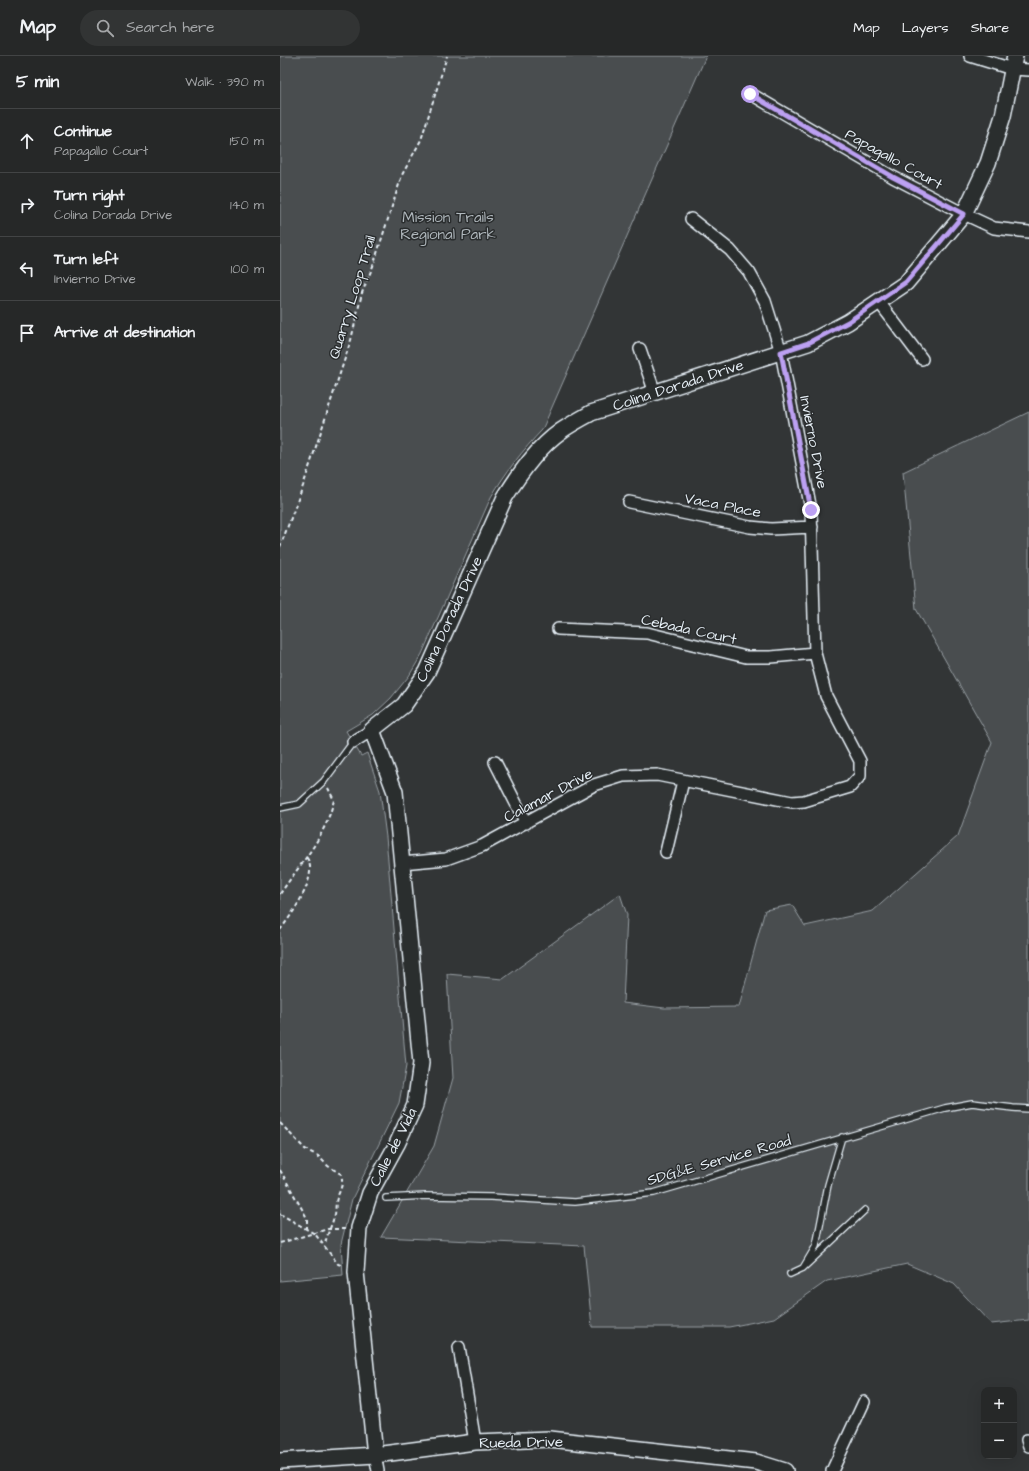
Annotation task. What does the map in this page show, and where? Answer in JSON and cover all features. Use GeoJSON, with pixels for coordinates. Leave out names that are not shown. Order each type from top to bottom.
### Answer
{"type":"FeatureCollection","features":[{"type":"Feature","properties":{"kind":"street"},"geometry":{"type":"LineString","coordinates":[[970,56],[1013,63],[1029,70]]}},
{"type":"Feature","properties":{"kind":"street","name":"Colina Dorada Drive"},"geometry":{"type":"LineString","coordinates":[[353,742],[372,730],[404,705],[427,672],[505,497],[520,474],[541,449],[561,431],[591,413],[808,343],[848,322],[906,282],[964,214],[988,163],[1003,116],[1013,63]]}},
{"type":"Feature","properties":{"kind":"street","name":"Papagallo Court"},"geometry":{"type":"LineString","coordinates":[[750,94],[893,177],[964,214],[994,228],[1029,232]]}},
{"type":"Feature","properties":{"kind":"street","name":"Invierno Drive"},"geometry":{"type":"LineString","coordinates":[[691,219],[730,250],[749,272],[765,301],[781,352],[811,510],[815,653],[826,696],[860,761],[860,776],[850,787]]}},
{"type":"Feature","properties":{"kind":"street"},"geometry":{"type":"LineString","coordinates":[[879,302],[922,359]]}},
{"type":"Feature","properties":{"kind":"street"},"geometry":{"type":"LineString","coordinates":[[640,349],[655,393]]}},
{"type":"Feature","properties":{"kind":"street","name":"Vaca Place"},"geometry":{"type":"LineString","coordinates":[[629,502],[750,527],[771,529],[812,527]]}},
{"type":"Feature","properties":{"kind":"street","name":"Cebada Court"},"geometry":{"type":"LineString","coordinates":[[558,628],[647,633],[746,657],[771,657],[815,653]]}},
{"type":"Feature","properties":{"kind":"street","name":"Calle de Vida"},"geometry":{"type":"LineString","coordinates":[[372,730],[395,792],[421,1062],[415,1105],[397,1144],[370,1193],[359,1228],[356,1272],[375,1455],[378,1471]]}},
{"type":"Feature","properties":{"kind":"street"},"geometry":{"type":"LineString","coordinates":[[495,762],[526,823]]}},
{"type":"Feature","properties":{"kind":"street","name":"Calamar Drive"},"geometry":{"type":"LineString","coordinates":[[402,863],[446,859],[482,846],[594,786],[623,776],[657,775],[792,802],[804,801],[850,787]]}},
{"type":"Feature","properties":{"kind":"street"},"geometry":{"type":"LineString","coordinates":[[666,852],[683,781]]}},
{"type":"Feature","properties":{"kind":"street"},"geometry":{"type":"LineString","coordinates":[[459,1347],[475,1442]]}},
{"type":"Feature","properties":{"kind":"street"},"geometry":{"type":"LineString","coordinates":[[832,1471],[864,1402]]}},
{"type":"Feature","properties":{"kind":"street","name":"Rueda Drive"},"geometry":{"type":"LineString","coordinates":[[280,1461],[375,1455],[475,1442],[550,1439],[756,1462],[785,1471]]}},
{"type":"Feature","properties":{"kind":"lane"},"geometry":{"type":"LineString","coordinates":[[280,808],[299,804],[324,781],[353,742]]}},
{"type":"Feature","properties":{"kind":"lane","name":"SDG&E Service Road"},"geometry":{"type":"LineString","coordinates":[[386,1198],[435,1196],[575,1202],[654,1193],[945,1108],[972,1103],[1029,1109]]}},
{"type":"Feature","properties":{"kind":"lane"},"geometry":{"type":"LineString","coordinates":[[803,1268],[816,1246],[828,1185],[842,1137]]}},
{"type":"Feature","properties":{"kind":"lane"},"geometry":{"type":"LineString","coordinates":[[790,1274],[803,1268],[865,1210]]}},
{"type":"Feature","properties":{"kind":"path","name":"Quarry Loop Trail"},"geometry":{"type":"LineString","coordinates":[[280,547],[303,486],[351,340],[362,293],[373,266],[402,174],[421,140],[447,56]]}},
{"type":"Feature","properties":{"kind":"path"},"geometry":{"type":"LineString","coordinates":[[280,894],[318,842],[331,814],[334,800],[324,781]]}},
{"type":"Feature","properties":{"kind":"path"},"geometry":{"type":"LineString","coordinates":[[280,930],[295,911],[311,871],[310,862],[306,857]]}},
{"type":"Feature","properties":{"kind":"path"},"geometry":{"type":"LineString","coordinates":[[280,1123],[305,1149],[318,1156],[328,1166],[341,1174],[343,1180],[341,1190],[337,1198],[335,1213],[328,1229],[325,1244]]}},
{"type":"Feature","properties":{"kind":"path"},"geometry":{"type":"LineString","coordinates":[[280,1170],[307,1218],[307,1228]]}},
{"type":"Feature","properties":{"kind":"path"},"geometry":{"type":"LineString","coordinates":[[280,1214],[307,1228],[315,1234],[325,1244],[338,1264],[341,1265]]}},
{"type":"Feature","properties":{"kind":"path"},"geometry":{"type":"LineString","coordinates":[[280,1243],[328,1229],[359,1228]]}},
{"type":"Feature","properties":{"kind":"green space","name":"Mission Trails Regional Park"},"geometry":{"type":"Polygon","coordinates":[[[280,56],[706,56],[542,430],[502,479],[491,497],[422,654],[409,676],[391,698],[373,715],[346,731],[361,756],[367,753],[380,791],[386,837],[406,1066],[399,1103],[352,1199],[341,1244],[343,1275],[280,1281],[280,56]]]}},
{"type":"Feature","properties":{"kind":"green space"},"geometry":{"type":"Polygon","coordinates":[[[1029,412],[1029,1320],[991,1324],[954,1284],[907,1264],[827,1281],[774,1318],[729,1327],[592,1327],[584,1246],[381,1237],[434,1146],[453,1078],[447,974],[503,979],[620,894],[627,915],[623,1003],[664,1008],[739,1007],[765,910],[792,905],[805,926],[873,911],[958,836],[992,742],[916,609],[903,472],[1029,412]]]}},
{"type":"Feature","properties":{"kind":"route"},"geometry":{"type":"LineString","coordinates":[[750,94],[893,177],[964,214],[906,282],[848,322],[808,343],[781,352],[811,510]]}}]}
